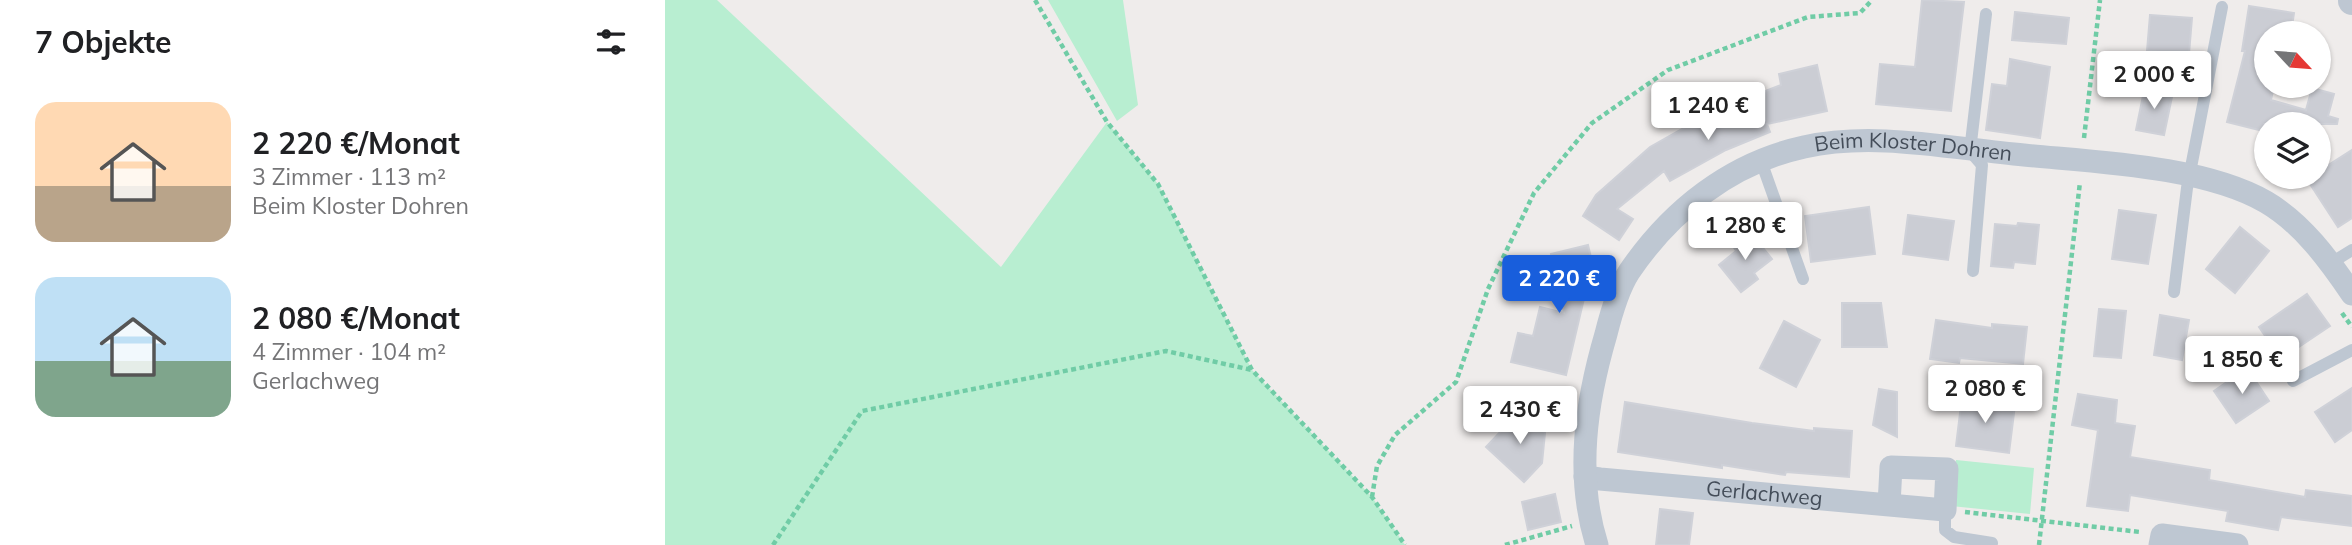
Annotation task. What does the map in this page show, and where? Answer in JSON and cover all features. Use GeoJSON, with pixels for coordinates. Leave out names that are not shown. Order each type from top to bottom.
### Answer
{"type":"FeatureCollection","features":[{"type":"Feature","properties":{"kind":"street","name":"Beim Kloster Dohren"},"geometry":{"type":"LineString","coordinates":[[1597,545],[1590,520],[1585,477],[1590,391],[1611,317],[1628,274],[1687,204],[1722,179],[1804,147],[1881,141],[1970,151],[2081,174],[2189,176],[2229,184],[2267,202],[2298,227],[2331,263],[2345,300]]}},
{"type":"Feature","properties":{"kind":"street"},"geometry":{"type":"LineString","coordinates":[[1889,505],[1891,467],[1947,469],[1945,510]]}},
{"type":"Feature","properties":{"kind":"street","name":"Gerlachweg"},"geometry":{"type":"LineString","coordinates":[[1585,477],[1945,510]]}},
{"type":"Feature","properties":{"kind":"street"},"geometry":{"type":"LineString","coordinates":[[2161,540],[2237,545]]}},
{"type":"Feature","properties":{"kind":"lane"},"geometry":{"type":"LineString","coordinates":[[2174,292],[2189,176],[2222,7]]}},
{"type":"Feature","properties":{"kind":"lane"},"geometry":{"type":"LineString","coordinates":[[1973,271],[1982,165],[1970,151],[1986,14]]}},
{"type":"Feature","properties":{"kind":"lane"},"geometry":{"type":"LineString","coordinates":[[1761,162],[1803,279]]}},
{"type":"Feature","properties":{"kind":"lane"},"geometry":{"type":"LineString","coordinates":[[2331,263],[2352,250]]}},
{"type":"Feature","properties":{"kind":"lane"},"geometry":{"type":"LineString","coordinates":[[2294,381],[2352,350]]}},
{"type":"Feature","properties":{"kind":"lane"},"geometry":{"type":"LineString","coordinates":[[1945,510],[1945,530],[1954,537],[1992,542]]}},
{"type":"Feature","properties":{"kind":"path"},"geometry":{"type":"LineString","coordinates":[[1035,0],[1107,122],[1158,184],[1252,370],[1372,497],[1405,545]]}},
{"type":"Feature","properties":{"kind":"path"},"geometry":{"type":"LineString","coordinates":[[1372,497],[1377,466],[1395,435],[1456,382],[1488,289],[1534,193],[1592,123],[1668,70],[1808,17],[1860,13],[1872,0]]}},
{"type":"Feature","properties":{"kind":"path"},"geometry":{"type":"LineString","coordinates":[[2039,545],[2100,0]]}},
{"type":"Feature","properties":{"kind":"path"},"geometry":{"type":"LineString","coordinates":[[2345,300],[2352,327]]}},
{"type":"Feature","properties":{"kind":"path"},"geometry":{"type":"LineString","coordinates":[[773,545],[862,411],[1166,351],[1252,370]]}},
{"type":"Feature","properties":{"kind":"path"},"geometry":{"type":"LineString","coordinates":[[1945,510],[2042,519],[2161,540]]}},
{"type":"Feature","properties":{"kind":"path"},"geometry":{"type":"LineString","coordinates":[[1505,545],[1590,520]]}},
{"type":"Feature","properties":{"kind":"green space"},"geometry":{"type":"Polygon","coordinates":[[[665,0],[717,0],[1001,267],[1107,122],[1158,184],[1252,370],[1372,497],[1405,545],[665,545],[665,0]]]}},
{"type":"Feature","properties":{"kind":"green space"},"geometry":{"type":"Polygon","coordinates":[[[1048,0],[1123,0],[1138,105],[1117,121],[1048,0]]]}},
{"type":"Feature","properties":{"kind":"green space"},"geometry":{"type":"Polygon","coordinates":[[[1956,460],[2034,468],[2030,514],[1951,506],[1956,460]]]}},
{"type":"Feature","properties":{"kind":"building"},"geometry":{"type":"Polygon","coordinates":[[[1922,0],[1964,2],[1951,111],[1876,104],[1880,64],[1915,67],[1922,0]]]}},
{"type":"Feature","properties":{"kind":"building"},"geometry":{"type":"Polygon","coordinates":[[[2249,6],[2294,13],[2293,21],[2254,21],[2254,98],[2271,98],[2306,110],[2309,98],[2331,98],[2331,93],[2334,94],[2329,112],[2254,112],[2254,129],[2227,122],[2245,51],[2242,51],[2249,6]]]}},
{"type":"Feature","properties":{"kind":"building"},"geometry":{"type":"Polygon","coordinates":[[[2015,12],[2069,18],[2066,44],[2012,40],[2015,12]]]}},
{"type":"Feature","properties":{"kind":"building"},"geometry":{"type":"Polygon","coordinates":[[[2150,15],[2192,18],[2189,54],[2147,51],[2150,15]]]}},
{"type":"Feature","properties":{"kind":"building"},"geometry":{"type":"Polygon","coordinates":[[[2010,59],[2050,67],[2040,138],[1986,130],[1992,84],[2007,86],[2010,59]]]}},
{"type":"Feature","properties":{"kind":"building"},"geometry":{"type":"Polygon","coordinates":[[[1817,65],[1827,111],[1767,124],[1770,132],[1726,150],[1670,181],[1664,171],[1617,209],[1633,219],[1619,240],[1583,216],[1596,195],[1650,147],[1714,111],[1781,85],[1779,74],[1817,65]]]}},
{"type":"Feature","properties":{"kind":"building"},"geometry":{"type":"Polygon","coordinates":[[[2145,86],[2173,92],[2164,135],[2136,130],[2145,86]]]}},
{"type":"Feature","properties":{"kind":"building"},"geometry":{"type":"Polygon","coordinates":[[[2331,117],[2338,119],[2337,124],[2331,124],[2331,117]]]}},
{"type":"Feature","properties":{"kind":"building"},"geometry":{"type":"Polygon","coordinates":[[[2352,150],[2352,218],[2338,227],[2313,189],[2331,189],[2331,163],[2352,150]]]}},
{"type":"Feature","properties":{"kind":"building"},"geometry":{"type":"Polygon","coordinates":[[[1869,207],[1875,254],[1811,262],[1805,216],[1869,207]]]}},
{"type":"Feature","properties":{"kind":"building"},"geometry":{"type":"Polygon","coordinates":[[[2119,210],[2156,215],[2148,264],[2112,259],[2119,210]]]}},
{"type":"Feature","properties":{"kind":"building"},"geometry":{"type":"Polygon","coordinates":[[[1908,215],[1954,221],[1948,260],[1903,254],[1908,215]]]}},
{"type":"Feature","properties":{"kind":"building"},"geometry":{"type":"Polygon","coordinates":[[[2018,223],[2039,225],[2035,264],[2014,262],[2013,268],[1991,266],[1995,224],[2017,226],[2018,223]]]}},
{"type":"Feature","properties":{"kind":"building"},"geometry":{"type":"Polygon","coordinates":[[[2240,227],[2269,251],[2235,293],[2206,269],[2240,227]]]}},
{"type":"Feature","properties":{"kind":"building"},"geometry":{"type":"Polygon","coordinates":[[[1750,232],[1772,259],[1754,273],[1758,279],[1741,292],[1719,265],[1736,251],[1733,246],[1750,232]]]}},
{"type":"Feature","properties":{"kind":"building"},"geometry":{"type":"Polygon","coordinates":[[[1588,245],[1598,287],[1586,290],[1566,375],[1511,362],[1518,333],[1533,336],[1540,307],[1564,313],[1551,254],[1588,245]]]}},
{"type":"Feature","properties":{"kind":"building"},"geometry":{"type":"Polygon","coordinates":[[[2307,294],[2330,326],[2281,359],[2259,327],[2307,294]]]}},
{"type":"Feature","properties":{"kind":"building"},"geometry":{"type":"Polygon","coordinates":[[[1842,303],[1881,303],[1887,347],[1842,347],[1842,303]]]}},
{"type":"Feature","properties":{"kind":"building"},"geometry":{"type":"Polygon","coordinates":[[[2099,309],[2126,311],[2121,358],[2094,356],[2099,309]]]}},
{"type":"Feature","properties":{"kind":"building"},"geometry":{"type":"Polygon","coordinates":[[[2160,315],[2189,320],[2182,360],[2154,355],[2160,315]]]}},
{"type":"Feature","properties":{"kind":"building"},"geometry":{"type":"Polygon","coordinates":[[[1936,320],[1992,328],[1992,324],[2027,327],[2023,364],[1960,358],[1959,363],[1930,359],[1936,320]]]}},
{"type":"Feature","properties":{"kind":"building"},"geometry":{"type":"Polygon","coordinates":[[[1784,321],[1820,340],[1796,387],[1760,368],[1784,321]]]}},
{"type":"Feature","properties":{"kind":"building"},"geometry":{"type":"Polygon","coordinates":[[[2247,368],[2269,401],[2236,423],[2214,391],[2247,368]]]}},
{"type":"Feature","properties":{"kind":"building"},"geometry":{"type":"Polygon","coordinates":[[[2352,388],[2352,430],[2335,442],[2315,412],[2352,388]]]}},
{"type":"Feature","properties":{"kind":"building"},"geometry":{"type":"Polygon","coordinates":[[[1879,389],[1897,392],[1897,437],[1873,425],[1879,389]]]}},
{"type":"Feature","properties":{"kind":"building"},"geometry":{"type":"Polygon","coordinates":[[[2078,394],[2117,400],[2115,423],[2135,426],[2130,457],[2210,470],[2209,480],[2305,497],[2306,490],[2352,496],[2352,526],[2281,517],[2278,530],[2226,521],[2228,511],[2130,495],[2128,511],[2087,506],[2098,430],[2072,425],[2078,394]]]}},
{"type":"Feature","properties":{"kind":"building"},"geometry":{"type":"Polygon","coordinates":[[[1962,397],[2015,405],[2009,453],[1956,446],[1962,397]]]}},
{"type":"Feature","properties":{"kind":"building"},"geometry":{"type":"Polygon","coordinates":[[[1625,402],[1814,431],[1814,428],[1852,431],[1849,477],[1786,472],[1785,475],[1618,452],[1625,402]]]}},
{"type":"Feature","properties":{"kind":"building"},"geometry":{"type":"Polygon","coordinates":[[[1521,410],[1545,433],[1542,463],[1524,482],[1486,447],[1521,410]]]}},
{"type":"Feature","properties":{"kind":"building"},"geometry":{"type":"Polygon","coordinates":[[[1555,494],[1561,522],[1528,530],[1522,502],[1555,494]]]}},
{"type":"Feature","properties":{"kind":"building"},"geometry":{"type":"Polygon","coordinates":[[[1660,509],[1693,513],[1689,545],[1656,545],[1660,509]]]}}]}
